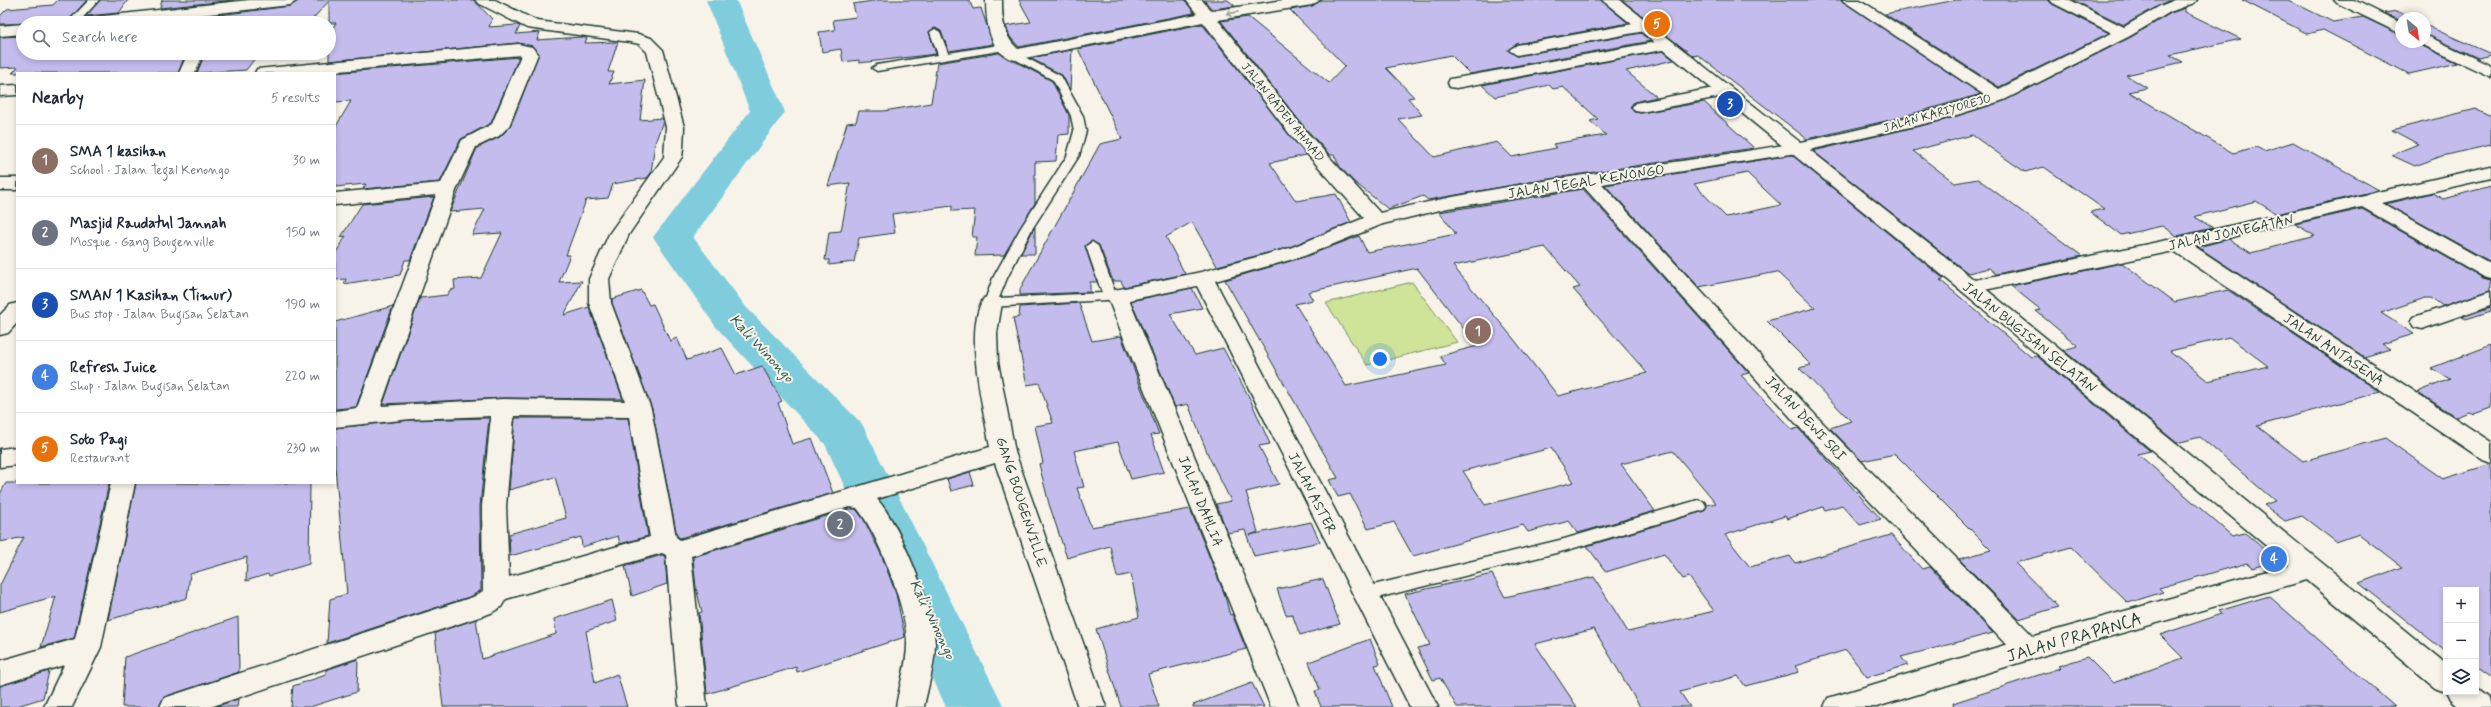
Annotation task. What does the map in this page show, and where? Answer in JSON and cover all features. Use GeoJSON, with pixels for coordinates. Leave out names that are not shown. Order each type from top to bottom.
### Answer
{"type":"FeatureCollection","features":[{"type":"Feature","properties":{"kind":"street"},"geometry":{"type":"LineString","coordinates":[[215,16],[290,0]]}},
{"type":"Feature","properties":{"kind":"street"},"geometry":{"type":"LineString","coordinates":[[483,0],[533,25],[632,37],[645,41],[655,50],[675,127],[673,157],[619,234],[598,286],[600,302],[639,409],[671,547],[693,707]]}},
{"type":"Feature","properties":{"kind":"street"},"geometry":{"type":"LineString","coordinates":[[994,0],[994,20],[1001,42],[1020,51],[1206,17],[1312,0]]}},
{"type":"Feature","properties":{"kind":"street","name":"JALAN RADEN AHMAD"},"geometry":{"type":"LineString","coordinates":[[1194,0],[1298,134],[1376,220]]}},
{"type":"Feature","properties":{"kind":"street","name":"JALAN BUGISAN SELATAN"},"geometry":{"type":"LineString","coordinates":[[1610,0],[1970,287],[2443,678]]}},
{"type":"Feature","properties":{"kind":"street","name":"JALAN KARIYOREJO"},"geometry":{"type":"LineString","coordinates":[[1850,0],[1998,96]]}},
{"type":"Feature","properties":{"kind":"street"},"geometry":{"type":"LineString","coordinates":[[2058,0],[2124,33]]}},
{"type":"Feature","properties":{"kind":"street"},"geometry":{"type":"LineString","coordinates":[[1998,96],[2124,33],[2164,9],[2189,0]]}},
{"type":"Feature","properties":{"kind":"street"},"geometry":{"type":"LineString","coordinates":[[2342,0],[2395,26]]}},
{"type":"Feature","properties":{"kind":"street"},"geometry":{"type":"LineString","coordinates":[[1517,50],[1644,27]]}},
{"type":"Feature","properties":{"kind":"street"},"geometry":{"type":"LineString","coordinates":[[0,31],[16,30]]}},
{"type":"Feature","properties":{"kind":"street"},"geometry":{"type":"LineString","coordinates":[[2431,43],[2491,72]]}},
{"type":"Feature","properties":{"kind":"street"},"geometry":{"type":"LineString","coordinates":[[1456,83],[1667,46]]}},
{"type":"Feature","properties":{"kind":"street"},"geometry":{"type":"LineString","coordinates":[[287,72],[334,70],[518,49],[529,52],[500,126],[497,131],[473,140],[468,144],[448,188],[366,415]]}},
{"type":"Feature","properties":{"kind":"street"},"geometry":{"type":"LineString","coordinates":[[186,72],[192,60]]}},
{"type":"Feature","properties":{"kind":"street"},"geometry":{"type":"LineString","coordinates":[[1641,107],[1724,91]]}},
{"type":"Feature","properties":{"kind":"street","name":"JALAN KARIYOREJO"},"geometry":{"type":"LineString","coordinates":[[1796,148],[1935,116],[1998,96]]}},
{"type":"Feature","properties":{"kind":"street","name":"JALAN TEGAL KENONGO"},"geometry":{"type":"LineString","coordinates":[[1113,296],[1203,278],[1297,252],[1376,220],[1448,202],[1796,148]]}},
{"type":"Feature","properties":{"kind":"street","name":"JALAN JOMEGATAN"},"geometry":{"type":"LineString","coordinates":[[1970,287],[2177,244],[2367,202],[2491,172]]}},
{"type":"Feature","properties":{"kind":"street","name":"JALAN DEWI SRI"},"geometry":{"type":"LineString","coordinates":[[1590,181],[1810,424],[2028,649]]}},
{"type":"Feature","properties":{"kind":"street"},"geometry":{"type":"LineString","coordinates":[[0,184],[16,184]]}},
{"type":"Feature","properties":{"kind":"street"},"geometry":{"type":"LineString","coordinates":[[336,199],[448,188]]}},
{"type":"Feature","properties":{"kind":"street"},"geometry":{"type":"LineString","coordinates":[[2367,202],[2491,272]]}},
{"type":"Feature","properties":{"kind":"street","name":"JALAN ANTASENA"},"geometry":{"type":"LineString","coordinates":[[2177,244],[2491,454]]}},
{"type":"Feature","properties":{"kind":"street","name":"JALAN ASTER"},"geometry":{"type":"LineString","coordinates":[[1203,278],[1424,707]]}},
{"type":"Feature","properties":{"kind":"street","name":"JALAN DAHLIA"},"geometry":{"type":"LineString","coordinates":[[1113,296],[1285,707]]}},
{"type":"Feature","properties":{"kind":"street"},"geometry":{"type":"LineString","coordinates":[[2422,322],[2491,298]]}},
{"type":"Feature","properties":{"kind":"street","name":"GANG BOUGENVILLE"},"geometry":{"type":"LineString","coordinates":[[996,303],[986,333],[987,362],[1003,452],[1092,707]]}},
{"type":"Feature","properties":{"kind":"street"},"geometry":{"type":"LineString","coordinates":[[0,328],[11,311]]}},
{"type":"Feature","properties":{"kind":"street"},"geometry":{"type":"LineString","coordinates":[[336,419],[366,415],[503,407],[639,409]]}},
{"type":"Feature","properties":{"kind":"street"},"geometry":{"type":"LineString","coordinates":[[174,707],[482,605],[492,600],[496,591],[494,506],[503,407]]}},
{"type":"Feature","properties":{"kind":"street"},"geometry":{"type":"LineString","coordinates":[[496,591],[671,547],[851,497],[1003,452]]}},
{"type":"Feature","properties":{"kind":"street"},"geometry":{"type":"LineString","coordinates":[[58,707],[87,648],[123,484]]}},
{"type":"Feature","properties":{"kind":"street"},"geometry":{"type":"LineString","coordinates":[[851,497],[864,500],[878,518],[906,582],[921,643],[910,707]]}},
{"type":"Feature","properties":{"kind":"street","name":"JALAN PRAPANCA"},"geometry":{"type":"LineString","coordinates":[[1838,707],[2028,649],[2312,569]]}},
{"type":"Feature","properties":{"kind":"street"},"geometry":{"type":"LineString","coordinates":[[0,673],[87,648]]}},
{"type":"Feature","properties":{"kind":"street"},"geometry":{"type":"LineString","coordinates":[[2464,695],[2479,707]]}},
{"type":"Feature","properties":{"kind":"lane"},"geometry":{"type":"LineString","coordinates":[[79,16],[94,0]]}},
{"type":"Feature","properties":{"kind":"lane"},"geometry":{"type":"LineString","coordinates":[[935,32],[944,57]]}},
{"type":"Feature","properties":{"kind":"lane"},"geometry":{"type":"LineString","coordinates":[[877,68],[944,57],[1020,51]]}},
{"type":"Feature","properties":{"kind":"lane","name":"GANG BOUGENVILLE"},"geometry":{"type":"LineString","coordinates":[[996,303],[1000,278],[1026,229],[1073,156],[1080,131],[1077,116],[1057,78],[1020,51]]}},
{"type":"Feature","properties":{"kind":"lane"},"geometry":{"type":"LineString","coordinates":[[996,303],[1113,296],[1092,246]]}},
{"type":"Feature","properties":{"kind":"lane"},"geometry":{"type":"LineString","coordinates":[[1365,594],[1564,545],[1635,522],[1698,506]]}},
{"type":"Feature","properties":{"kind":"green space"},"geometry":{"type":"Polygon","coordinates":[[[1412,282],[1457,342],[1367,365],[1326,303],[1412,282]]]}},
{"type":"Feature","properties":{"kind":"building"},"geometry":{"type":"Polygon","coordinates":[[[58,0],[87,0],[72,16],[16,16],[16,24],[0,24],[0,16],[7,9],[53,5],[58,0]]]}},
{"type":"Feature","properties":{"kind":"building"},"geometry":{"type":"Polygon","coordinates":[[[100,0],[128,0],[119,13],[86,16],[100,0]]]}},
{"type":"Feature","properties":{"kind":"building"},"geometry":{"type":"Polygon","coordinates":[[[162,0],[235,0],[160,8],[162,0]]]}},
{"type":"Feature","properties":{"kind":"building"},"geometry":{"type":"Polygon","coordinates":[[[299,0],[474,0],[492,19],[489,27],[517,25],[520,26],[516,34],[540,32],[537,40],[581,37],[587,38],[585,43],[618,42],[608,72],[614,72],[609,84],[645,80],[640,120],[662,118],[663,121],[655,143],[651,173],[647,178],[613,184],[608,198],[586,200],[566,255],[570,255],[559,282],[582,281],[564,315],[589,307],[623,399],[503,398],[383,404],[420,298],[447,295],[450,290],[455,289],[454,280],[481,278],[502,233],[472,235],[485,209],[450,212],[477,148],[500,137],[510,127],[539,53],[532,46],[518,43],[329,61],[336,60],[336,16],[329,16],[329,1],[315,16],[211,16],[290,6],[299,0]]]}},
{"type":"Feature","properties":{"kind":"building"},"geometry":{"type":"Polygon","coordinates":[[[879,0],[969,0],[973,9],[981,8],[993,44],[949,51],[941,31],[934,28],[929,32],[936,54],[859,63],[859,60],[843,62],[841,49],[822,52],[819,32],[835,30],[833,20],[856,17],[853,4],[879,0]]]}},
{"type":"Feature","properties":{"kind":"building"},"geometry":{"type":"Polygon","coordinates":[[[1019,0],[1185,0],[1194,13],[1019,47],[1010,37],[1006,26],[1031,22],[1019,0]]]}},
{"type":"Feature","properties":{"kind":"building"},"geometry":{"type":"Polygon","coordinates":[[[1204,0],[1228,0],[1235,6],[1212,9],[1204,0]]]}},
{"type":"Feature","properties":{"kind":"building"},"geometry":{"type":"Polygon","coordinates":[[[1321,0],[1601,0],[1628,23],[1517,44],[1508,50],[1517,56],[1641,33],[1651,41],[1470,74],[1451,55],[1386,68],[1414,97],[1408,98],[1422,115],[1398,119],[1434,157],[1497,142],[1512,157],[1556,148],[1553,144],[1606,135],[1590,121],[1598,119],[1563,87],[1553,89],[1549,85],[1495,97],[1482,85],[1663,51],[1674,60],[1626,71],[1657,97],[1634,102],[1630,107],[1634,112],[1641,113],[1704,102],[1754,148],[1535,181],[1428,200],[1423,196],[1388,209],[1353,181],[1340,167],[1334,155],[1330,155],[1305,128],[1221,21],[1248,17],[1329,83],[1345,66],[1290,10],[1312,6],[1321,0]]]}},
{"type":"Feature","properties":{"kind":"building"},"geometry":{"type":"Polygon","coordinates":[[[1622,0],[1841,0],[1981,94],[1890,120],[1807,139],[1698,55],[1693,56],[1622,0]]]}},
{"type":"Feature","properties":{"kind":"building"},"geometry":{"type":"Polygon","coordinates":[[[1956,0],[2048,0],[2052,4],[2109,33],[1999,87],[1885,14],[1956,0]]]}},
{"type":"Feature","properties":{"kind":"building"},"geometry":{"type":"Polygon","coordinates":[[[2073,0],[2171,0],[2124,25],[2073,0]]]}},
{"type":"Feature","properties":{"kind":"building"},"geometry":{"type":"Polygon","coordinates":[[[2242,0],[2288,0],[2333,22],[2363,17],[2395,32],[2395,48],[2426,48],[2458,63],[2409,74],[2323,30],[2308,34],[2242,0]]]}},
{"type":"Feature","properties":{"kind":"building"},"geometry":{"type":"Polygon","coordinates":[[[2185,8],[2185,12],[2241,39],[2170,55],[2183,62],[2126,75],[2147,88],[2129,92],[2233,153],[2256,147],[2264,151],[2293,142],[2379,190],[2277,214],[2256,201],[2197,216],[2195,217],[2213,228],[2177,236],[2162,226],[2121,235],[2090,212],[2104,209],[2044,167],[2025,172],[1972,135],[1913,151],[1955,183],[1978,179],[2082,256],[1996,274],[1989,268],[1968,273],[1813,151],[1941,121],[2004,101],[2131,37],[2171,13],[2185,8]]]}},
{"type":"Feature","properties":{"kind":"building"},"geometry":{"type":"Polygon","coordinates":[[[2397,11],[2399,12],[2395,12],[2395,18],[2384,13],[2397,11]]]}},
{"type":"Feature","properties":{"kind":"building"},"geometry":{"type":"Polygon","coordinates":[[[1202,24],[1306,155],[1270,163],[1296,201],[1336,194],[1351,222],[1290,247],[1217,266],[1192,222],[1166,237],[1185,274],[1124,287],[1121,281],[1113,281],[1099,245],[1091,241],[1085,246],[1097,282],[1090,282],[1090,292],[1020,295],[1020,289],[1100,144],[1122,139],[1078,49],[1202,24]]]}},
{"type":"Feature","properties":{"kind":"building"},"geometry":{"type":"Polygon","coordinates":[[[2431,28],[2491,54],[2478,58],[2431,37],[2431,28]]]}},
{"type":"Feature","properties":{"kind":"building"},"geometry":{"type":"Polygon","coordinates":[[[16,36],[16,60],[183,60],[178,72],[12,73],[18,67],[0,68],[0,37],[16,36]]]}},
{"type":"Feature","properties":{"kind":"building"},"geometry":{"type":"Polygon","coordinates":[[[1072,50],[1070,90],[1062,75],[1030,58],[1072,50]]]}},
{"type":"Feature","properties":{"kind":"building"},"geometry":{"type":"Polygon","coordinates":[[[999,53],[1052,81],[1069,115],[1069,134],[1058,135],[1056,161],[1035,162],[1035,203],[1004,255],[975,256],[977,237],[972,237],[975,210],[952,211],[952,206],[892,214],[895,233],[859,238],[854,262],[829,265],[829,260],[825,260],[829,232],[841,231],[850,183],[828,186],[847,123],[856,122],[859,111],[884,111],[931,103],[937,63],[999,53]]]}},
{"type":"Feature","properties":{"kind":"building"},"geometry":{"type":"Polygon","coordinates":[[[519,57],[491,123],[461,139],[440,182],[363,189],[366,184],[336,187],[336,126],[351,101],[336,102],[336,73],[519,57]]]}},
{"type":"Feature","properties":{"kind":"building"},"geometry":{"type":"Polygon","coordinates":[[[202,60],[254,60],[246,70],[197,72],[202,60]]]}},
{"type":"Feature","properties":{"kind":"building"},"geometry":{"type":"Polygon","coordinates":[[[2476,109],[2491,116],[2491,145],[2442,156],[2415,166],[2391,155],[2418,144],[2392,130],[2476,109]]]}},
{"type":"Feature","properties":{"kind":"building"},"geometry":{"type":"Polygon","coordinates":[[[1792,155],[1944,279],[1940,280],[2031,357],[2037,356],[2150,451],[2138,454],[2232,536],[2245,533],[2278,561],[2253,568],[2247,563],[2159,588],[2163,592],[2128,603],[2071,547],[2015,563],[2058,607],[2019,619],[1959,559],[1991,550],[1895,454],[1862,461],[1830,428],[1851,421],[1799,368],[1811,365],[1767,321],[1815,308],[1777,272],[1699,287],[1605,185],[1792,155]],[[1747,173],[1694,184],[1726,217],[1781,205],[1747,173]]]}},
{"type":"Feature","properties":{"kind":"building"},"geometry":{"type":"Polygon","coordinates":[[[2491,186],[2491,262],[2386,204],[2432,193],[2443,199],[2491,186]]]}},
{"type":"Feature","properties":{"kind":"building"},"geometry":{"type":"Polygon","coordinates":[[[1583,189],[1749,373],[1741,375],[1792,430],[1798,428],[1881,519],[1860,525],[1842,505],[1825,510],[1823,507],[1787,519],[1785,516],[1725,535],[1750,567],[1790,556],[1795,563],[1891,535],[1922,569],[1930,567],[1993,633],[1901,657],[1908,665],[1867,677],[1846,650],[1795,666],[1799,672],[1745,686],[1738,676],[1680,692],[1690,707],[1640,707],[1594,629],[1535,644],[1577,707],[1457,707],[1440,678],[1433,680],[1417,648],[1430,645],[1405,594],[1492,574],[1505,597],[1594,577],[1628,632],[1714,611],[1689,577],[1683,579],[1664,554],[1606,572],[1587,546],[1704,511],[1707,505],[1716,503],[1673,451],[1621,464],[1655,511],[1578,533],[1569,521],[1528,532],[1523,525],[1413,556],[1394,522],[1368,529],[1350,494],[1338,497],[1329,480],[1338,478],[1225,280],[1304,257],[1359,236],[1367,252],[1456,234],[1439,212],[1583,189]],[[1545,247],[1453,266],[1513,338],[1558,396],[1647,373],[1573,289],[1580,287],[1545,247]],[[1417,268],[1308,292],[1313,300],[1295,304],[1346,386],[1446,365],[1440,356],[1477,346],[1417,268]],[[1551,448],[1463,471],[1485,505],[1574,482],[1551,448]]]}},
{"type":"Feature","properties":{"kind":"building"},"geometry":{"type":"Polygon","coordinates":[[[434,197],[410,260],[405,260],[400,275],[344,284],[346,279],[336,280],[336,252],[346,236],[341,237],[362,204],[434,197]]]}},
{"type":"Feature","properties":{"kind":"building"},"geometry":{"type":"Polygon","coordinates":[[[2362,209],[2483,278],[2491,280],[2491,290],[2443,306],[2431,298],[2425,298],[2381,313],[2414,334],[2382,344],[2390,349],[2364,357],[2198,247],[2229,239],[2251,253],[2315,236],[2295,224],[2362,209]]]}},
{"type":"Feature","properties":{"kind":"building"},"geometry":{"type":"Polygon","coordinates":[[[1035,227],[1035,254],[1021,254],[1033,230],[1035,227]]]}},
{"type":"Feature","properties":{"kind":"building"},"geometry":{"type":"Polygon","coordinates":[[[2122,263],[2175,302],[2228,290],[2380,392],[2257,426],[2303,461],[2385,438],[2443,479],[2491,464],[2491,678],[2479,669],[2479,587],[2443,587],[2443,650],[2359,583],[2402,567],[2359,534],[2336,542],[2302,516],[2285,521],[2264,505],[2275,501],[2200,437],[2177,443],[2063,350],[2078,346],[2036,311],[2041,310],[2011,286],[2122,263]],[[2229,337],[2170,351],[2208,381],[2268,366],[2229,337]]]}},
{"type":"Feature","properties":{"kind":"building"},"geometry":{"type":"Polygon","coordinates":[[[1192,288],[1202,308],[1170,314],[1195,355],[1223,348],[1250,399],[1270,444],[1259,446],[1279,484],[1246,492],[1258,532],[1250,535],[1311,522],[1320,542],[1254,556],[1245,530],[1228,533],[1216,504],[1231,501],[1209,457],[1188,404],[1175,407],[1131,301],[1192,288]]]}},
{"type":"Feature","properties":{"kind":"building"},"geometry":{"type":"Polygon","coordinates":[[[641,290],[649,305],[653,304],[670,341],[677,338],[687,360],[722,348],[736,375],[762,366],[782,401],[778,403],[792,444],[812,438],[833,493],[680,538],[677,536],[652,409],[612,303],[612,299],[641,290]]]}},
{"type":"Feature","properties":{"kind":"building"},"geometry":{"type":"Polygon","coordinates":[[[1079,303],[1092,341],[1121,336],[1159,434],[1151,435],[1164,472],[1131,479],[1118,442],[1074,451],[1084,487],[1077,488],[1091,527],[1190,509],[1224,593],[1230,615],[1232,614],[1246,649],[1148,674],[1159,707],[1121,707],[1096,629],[1139,617],[1131,574],[1117,577],[1110,546],[1067,558],[1049,504],[1039,464],[1043,463],[1035,426],[1053,423],[1039,383],[1027,385],[1013,318],[1019,317],[1020,307],[1079,303]]]}},
{"type":"Feature","properties":{"kind":"building"},"geometry":{"type":"Polygon","coordinates":[[[393,306],[356,407],[336,409],[336,322],[393,306]]]}},
{"type":"Feature","properties":{"kind":"building"},"geometry":{"type":"Polygon","coordinates":[[[2491,307],[2491,311],[2466,319],[2462,317],[2491,307]]]}},
{"type":"Feature","properties":{"kind":"building"},"geometry":{"type":"Polygon","coordinates":[[[2491,345],[2491,408],[2474,414],[2469,412],[2456,417],[2418,392],[2450,379],[2431,368],[2491,345]]]}},
{"type":"Feature","properties":{"kind":"building"},"geometry":{"type":"Polygon","coordinates":[[[489,418],[480,506],[481,590],[472,596],[327,643],[330,599],[347,594],[336,478],[336,428],[411,420],[489,418]]]}},
{"type":"Feature","properties":{"kind":"building"},"geometry":{"type":"Polygon","coordinates":[[[515,418],[628,418],[648,536],[620,544],[618,536],[582,547],[581,537],[510,556],[509,534],[566,518],[555,477],[509,490],[515,418]]]}},
{"type":"Feature","properties":{"kind":"building"},"geometry":{"type":"Polygon","coordinates":[[[970,472],[974,485],[951,491],[947,479],[970,472]]]}},
{"type":"Feature","properties":{"kind":"building"},"geometry":{"type":"Polygon","coordinates":[[[6,483],[109,484],[74,638],[41,647],[56,596],[0,612],[0,585],[24,537],[0,542],[0,494],[6,483]]]}},
{"type":"Feature","properties":{"kind":"building"},"geometry":{"type":"Polygon","coordinates":[[[136,484],[310,484],[309,564],[246,581],[247,557],[190,574],[187,598],[108,620],[136,484]]]}},
{"type":"Feature","properties":{"kind":"building"},"geometry":{"type":"Polygon","coordinates":[[[849,509],[856,509],[864,520],[881,554],[896,594],[905,637],[797,672],[796,667],[707,694],[699,613],[702,612],[696,588],[693,557],[849,509]]]}},
{"type":"Feature","properties":{"kind":"building"},"geometry":{"type":"Polygon","coordinates":[[[662,555],[665,556],[667,584],[632,596],[625,566],[662,555]]]}},
{"type":"Feature","properties":{"kind":"building"},"geometry":{"type":"Polygon","coordinates":[[[1323,579],[1340,624],[1300,635],[1292,614],[1286,615],[1277,589],[1323,579]]]}},
{"type":"Feature","properties":{"kind":"building"},"geometry":{"type":"Polygon","coordinates":[[[2269,596],[2395,707],[1954,707],[1953,703],[2060,668],[2058,666],[2087,657],[2113,683],[2183,658],[2160,635],[2222,614],[2219,611],[2269,596]]]}},
{"type":"Feature","properties":{"kind":"building"},"geometry":{"type":"Polygon","coordinates":[[[612,600],[617,621],[586,631],[595,683],[617,674],[627,707],[443,707],[435,633],[476,619],[482,659],[556,634],[554,619],[612,600]]]}},
{"type":"Feature","properties":{"kind":"building"},"geometry":{"type":"Polygon","coordinates":[[[238,617],[239,672],[164,697],[159,707],[122,707],[125,657],[238,617]]]}},
{"type":"Feature","properties":{"kind":"building"},"geometry":{"type":"Polygon","coordinates":[[[1370,639],[1380,664],[1375,665],[1392,707],[1321,707],[1315,691],[1320,690],[1309,662],[1370,639]]]}},
{"type":"Feature","properties":{"kind":"building"},"geometry":{"type":"Polygon","coordinates":[[[358,659],[357,692],[310,707],[291,707],[293,686],[326,675],[326,670],[358,659]]]}},
{"type":"Feature","properties":{"kind":"building"},"geometry":{"type":"Polygon","coordinates":[[[49,671],[43,698],[14,707],[0,707],[0,686],[49,671]]]}},
{"type":"Feature","properties":{"kind":"building"},"geometry":{"type":"Polygon","coordinates":[[[1252,683],[1264,707],[1193,707],[1193,705],[1252,683]]]}},
{"type":"Feature","properties":{"kind":"building"},"geometry":{"type":"Polygon","coordinates":[[[238,699],[237,707],[215,707],[238,699]]]}},
{"type":"Feature","properties":{"kind":"waterway","name":"Kali Winongo"},"geometry":{"type":"LineString","coordinates":[[721,0],[768,112],[673,237],[731,317],[845,436],[975,707]]}},
{"type":"Feature","properties":{"kind":"place","name":"Soto Pagi"},"geometry":{"type":"Point","coordinates":[1657,24]}},
{"type":"Feature","properties":{"kind":"place","name":"SMAN 1 Kasihan (Timur)"},"geometry":{"type":"Point","coordinates":[1730,104]}},
{"type":"Feature","properties":{"kind":"place","name":"SMA 1 kasihan"},"geometry":{"type":"Point","coordinates":[1478,331]}},
{"type":"Feature","properties":{"kind":"place","name":"Masjid Raudatul Jannah"},"geometry":{"type":"Point","coordinates":[840,524]}},
{"type":"Feature","properties":{"kind":"place","name":"Refresh Juice"},"geometry":{"type":"Point","coordinates":[2274,559]}}]}
